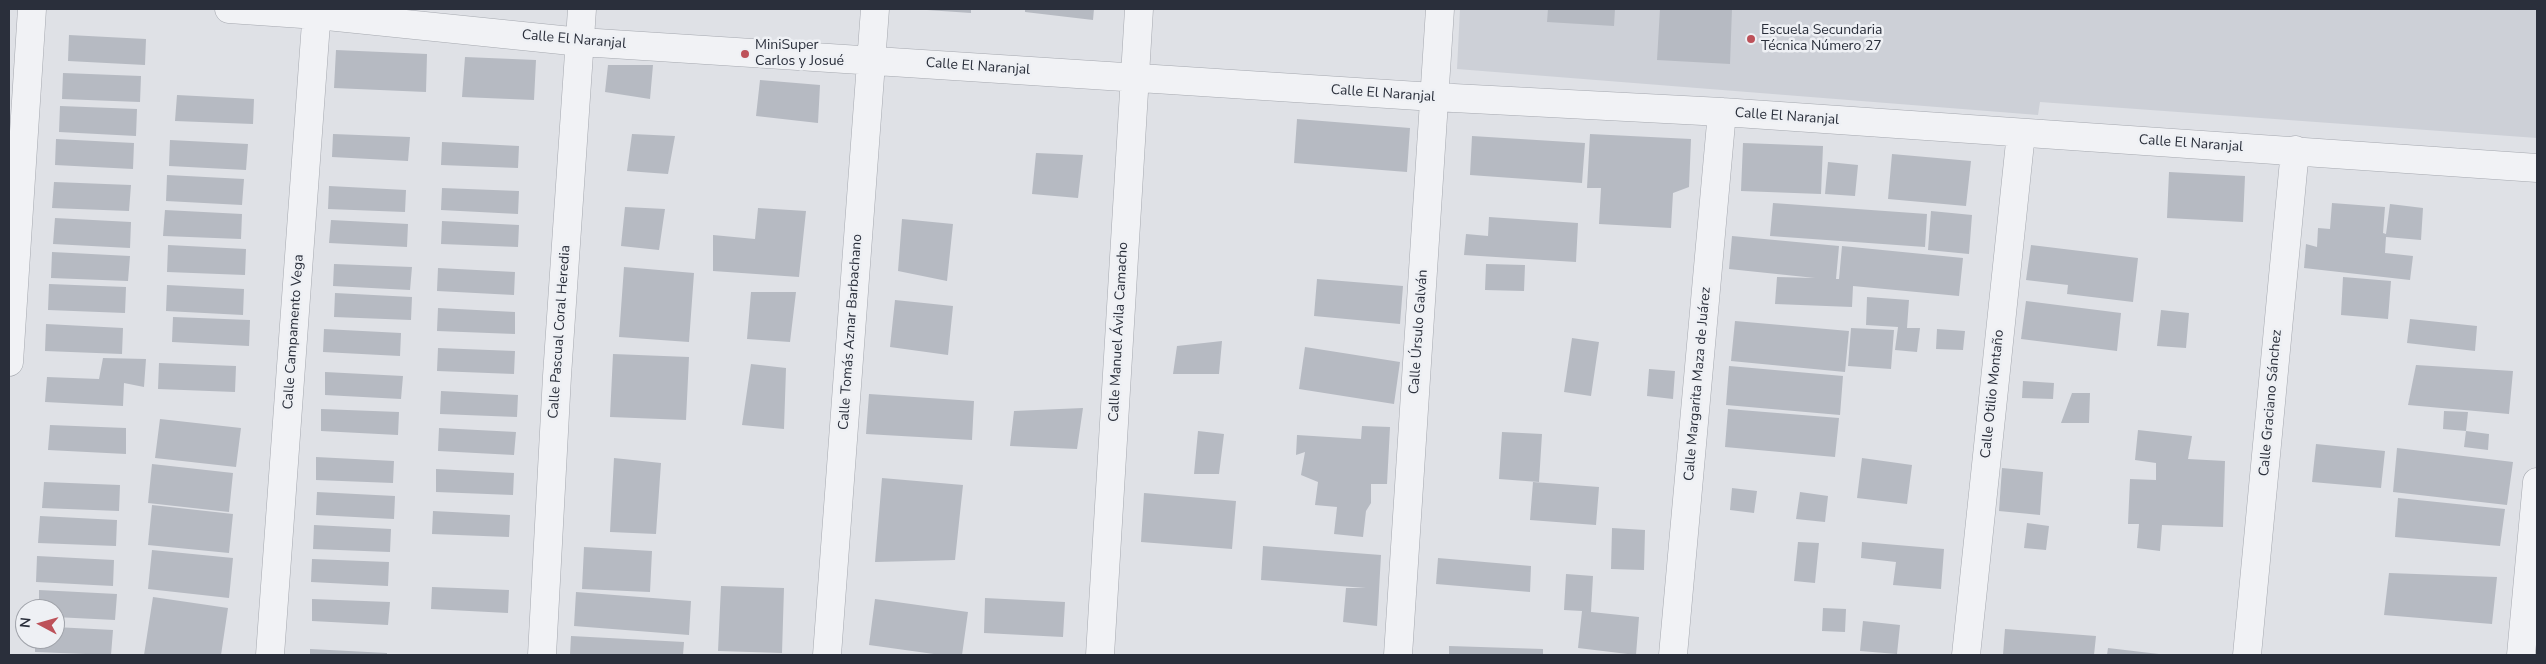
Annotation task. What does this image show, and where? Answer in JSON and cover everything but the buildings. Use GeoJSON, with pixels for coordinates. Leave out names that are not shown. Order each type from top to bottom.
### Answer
{"type":"FeatureCollection","features":[{"type":"Feature","properties":{"kind":"street"},"geometry":{"type":"LineString","coordinates":[[9,362],[32,9]]}},
{"type":"Feature","properties":{"kind":"street","name":"Calle El Naranjal"},"geometry":{"type":"LineString","coordinates":[[229,9],[317,12],[580,42],[1434,98],[1722,112],[2537,168]]}},
{"type":"Feature","properties":{"kind":"street","name":"Calle Pascual Coral Heredia"},"geometry":{"type":"LineString","coordinates":[[542,655],[557,376],[582,9]]}},
{"type":"Feature","properties":{"kind":"street","name":"Calle Tomás Aznar Barbachano"},"geometry":{"type":"LineString","coordinates":[[827,655],[875,9]]}},
{"type":"Feature","properties":{"kind":"street","name":"Calle Manuel Ávila Camacho"},"geometry":{"type":"LineString","coordinates":[[1100,655],[1139,9]]}},
{"type":"Feature","properties":{"kind":"street","name":"Calle Úrsulo Galván"},"geometry":{"type":"LineString","coordinates":[[1398,655],[1440,9]]}},
{"type":"Feature","properties":{"kind":"street","name":"Calle Campamento Vega"},"geometry":{"type":"LineString","coordinates":[[270,655],[317,12]]}},
{"type":"Feature","properties":{"kind":"street","name":"Calle Margarita Maza de Juárez"},"geometry":{"type":"LineString","coordinates":[[1673,655],[1722,112]]}},
{"type":"Feature","properties":{"kind":"street","name":"Calle Otilio Montaño"},"geometry":{"type":"LineString","coordinates":[[1966,655],[2021,134]]}},
{"type":"Feature","properties":{"kind":"street","name":"Calle Graciano Sánchez"},"geometry":{"type":"LineString","coordinates":[[2247,655],[2295,150]]}},
{"type":"Feature","properties":{"kind":"street"},"geometry":{"type":"LineString","coordinates":[[2521,655],[2537,482]]}},
{"type":"Feature","properties":{"kind":"shaded area"},"geometry":{"type":"Polygon","coordinates":[[[1460,9],[2537,9],[2537,138],[2040,102],[2038,115],[1457,69],[1460,9]]]}},
{"type":"Feature","properties":{"kind":"place","name":"Escuela Secundaria Técnica Número 27"},"geometry":{"type":"Point","coordinates":[1751,39]}},
{"type":"Feature","properties":{"kind":"place","name":"MiniSuper Carlos y Josué"},"geometry":{"type":"Point","coordinates":[745,54]}}]}
